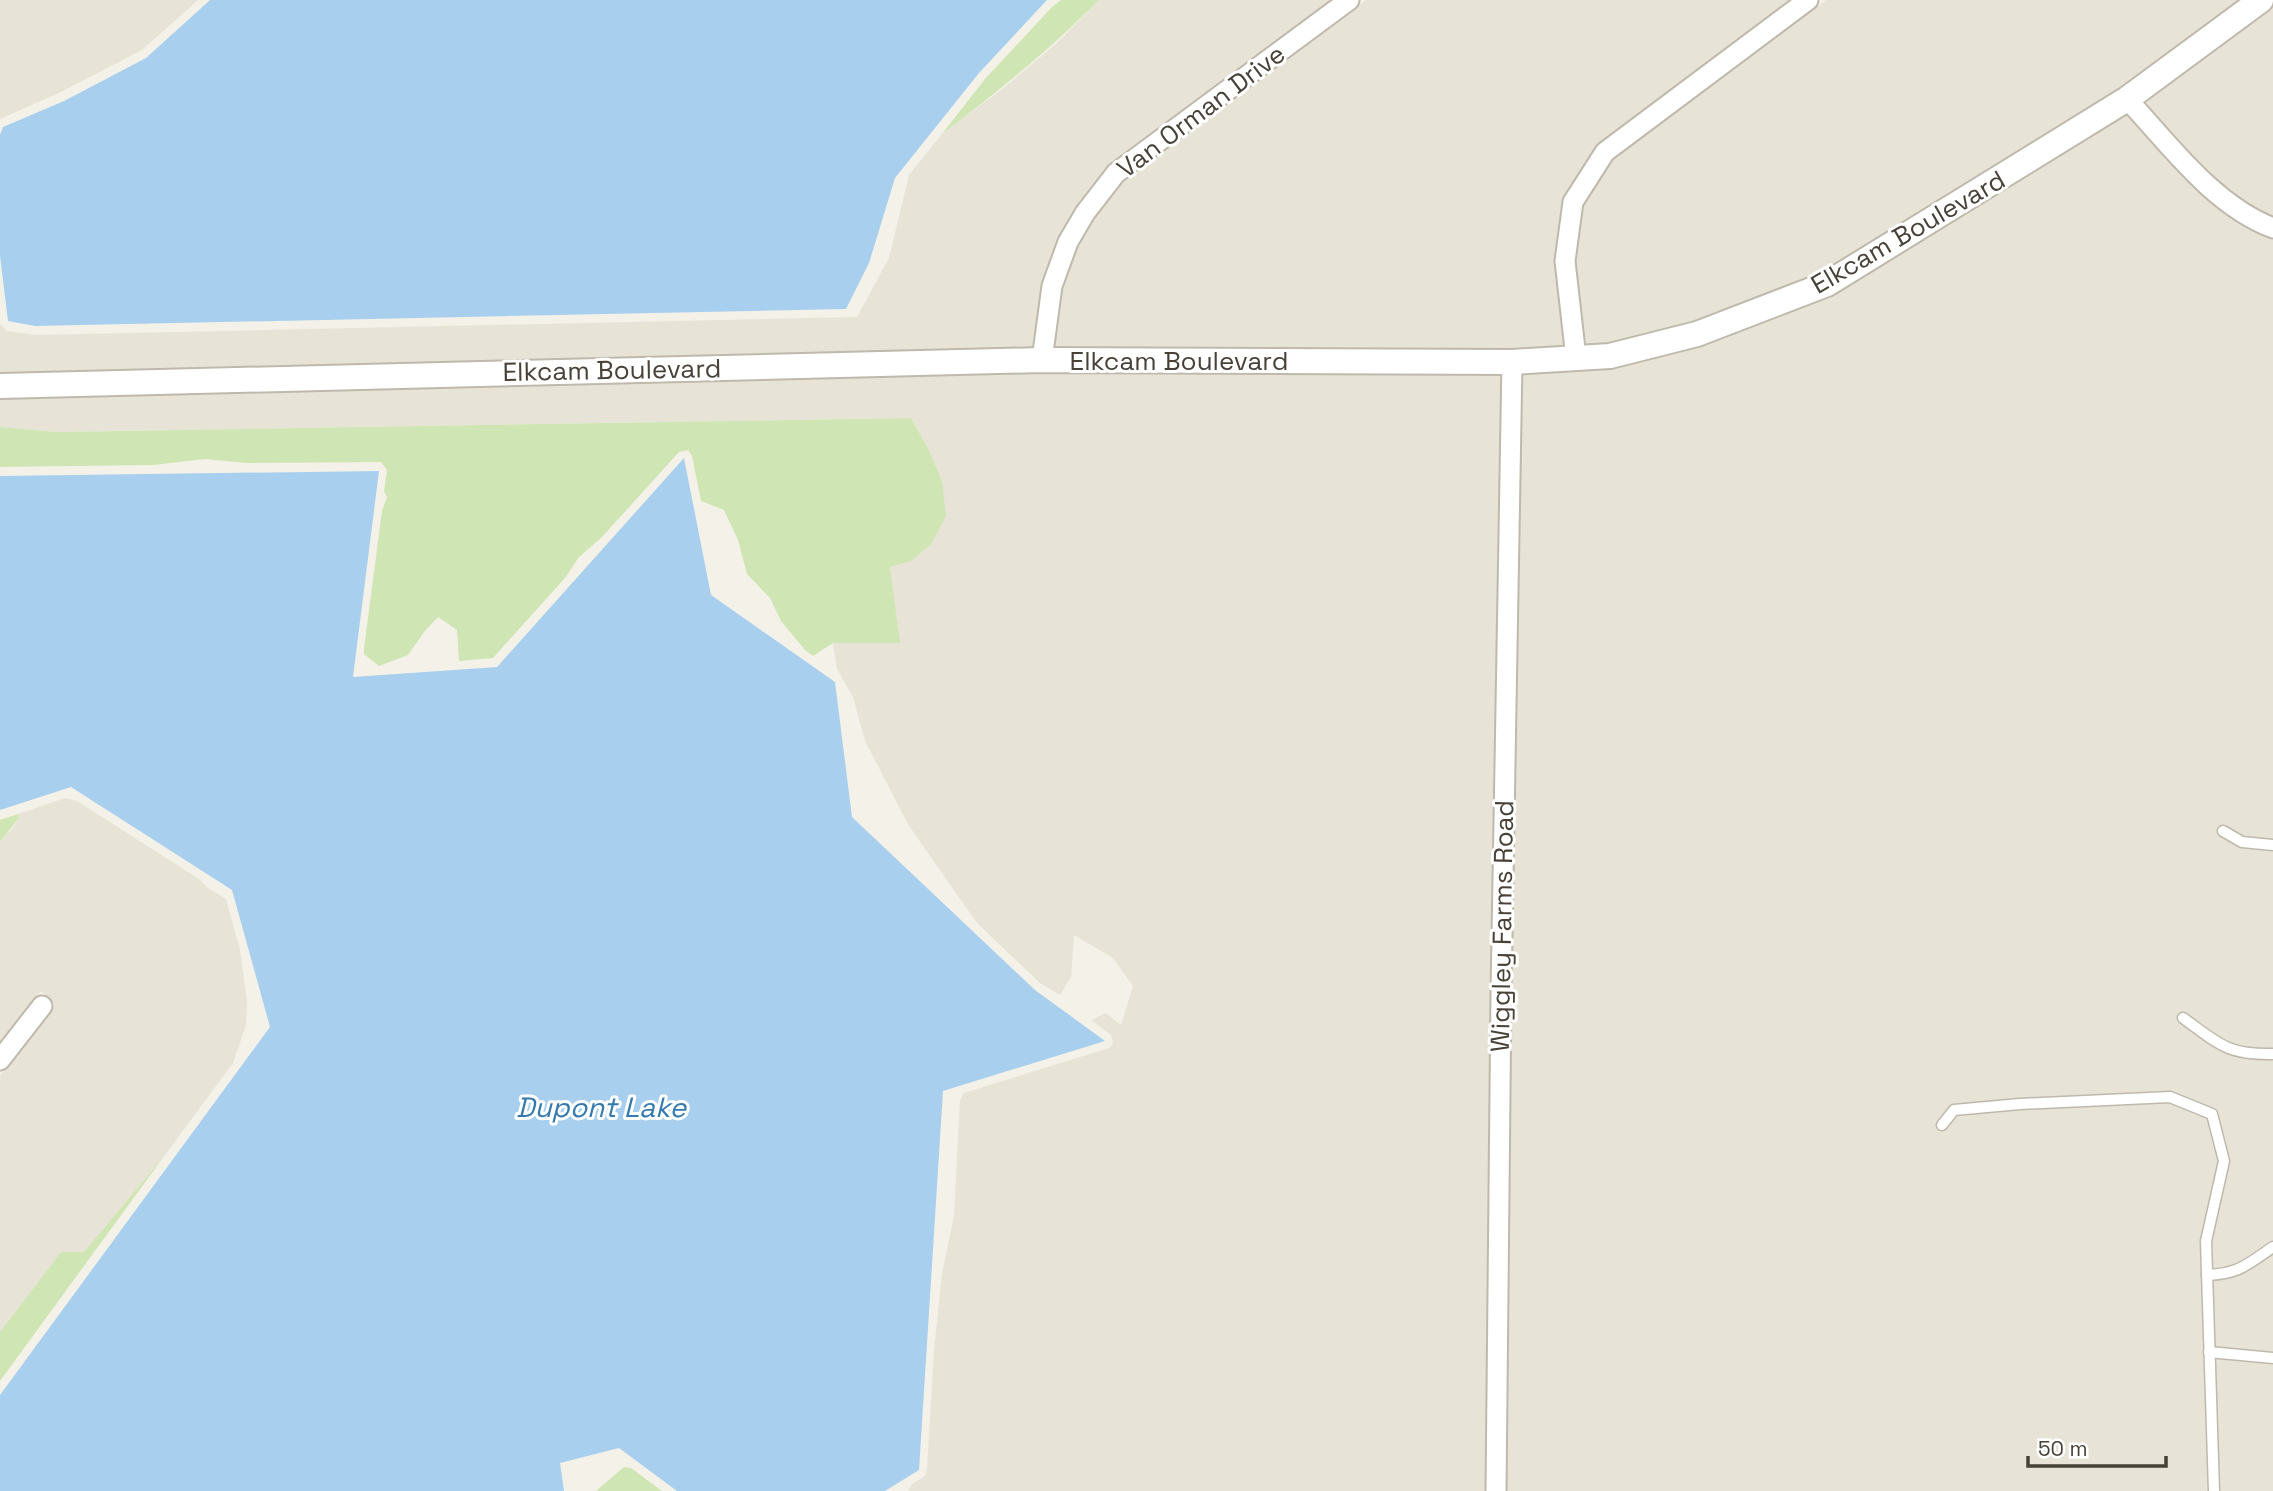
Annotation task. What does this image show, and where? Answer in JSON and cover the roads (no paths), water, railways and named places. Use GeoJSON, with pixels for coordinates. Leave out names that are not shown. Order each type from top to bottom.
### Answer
{"type":"FeatureCollection","features":[{"type":"Feature","properties":{"kind":"street","name":"Van Orman Drive"},"geometry":{"type":"LineString","coordinates":[[1042,360],[1052,286],[1069,242],[1085,213],[1116,173],[1349,0]]}},
{"type":"Feature","properties":{"kind":"street"},"geometry":{"type":"LineString","coordinates":[[1576,358],[1566,249],[1573,202],[1605,152],[1808,0]]}},
{"type":"Feature","properties":{"kind":"street","name":"Elkcam Boulevard"},"geometry":{"type":"LineString","coordinates":[[0,386],[1042,360],[1512,362],[1610,356],[1697,334],[1827,284],[2127,99],[2262,0]]}},
{"type":"Feature","properties":{"kind":"street"},"geometry":{"type":"LineString","coordinates":[[2127,99],[2204,182],[2250,219],[2273,228]]}},
{"type":"Feature","properties":{"kind":"street","name":"Wiggley Farms Road"},"geometry":{"type":"LineString","coordinates":[[1496,1491],[1501,980],[1512,362]]}},
{"type":"Feature","properties":{"kind":"street"},"geometry":{"type":"LineString","coordinates":[[0,1060],[42,1006]]}},
{"type":"Feature","properties":{"kind":"lane"},"geometry":{"type":"LineString","coordinates":[[2223,831],[2242,842],[2273,845]]}},
{"type":"Feature","properties":{"kind":"lane"},"geometry":{"type":"LineString","coordinates":[[2183,1018],[2225,1048],[2250,1054],[2273,1054]]}},
{"type":"Feature","properties":{"kind":"lane"},"geometry":{"type":"LineString","coordinates":[[1942,1125],[1954,1110],[2170,1097],[2212,1114],[2224,1161],[2206,1241],[2214,1491]]}},
{"type":"Feature","properties":{"kind":"lane"},"geometry":{"type":"LineString","coordinates":[[2207,1275],[2239,1270],[2273,1247]]}},
{"type":"Feature","properties":{"kind":"lane"},"geometry":{"type":"LineString","coordinates":[[2209,1352],[2273,1358]]}},
{"type":"Feature","properties":{"kind":"water"},"geometry":{"type":"Polygon","coordinates":[[[210,0],[1047,0],[979,73],[895,178],[869,263],[846,309],[35,326],[8,321],[0,256],[0,135],[3,127],[64,101],[146,58],[210,0]]]}},
{"type":"Feature","properties":{"kind":"water","name":"Dupont Lake"},"geometry":{"type":"Polygon","coordinates":[[[684,458],[711,595],[835,682],[852,817],[1035,990],[1105,1041],[943,1091],[919,1470],[885,1491],[677,1491],[619,1448],[560,1463],[564,1491],[0,1491],[0,1395],[270,1027],[232,890],[71,787],[0,810],[0,476],[379,471],[353,677],[497,667],[684,458]]]}}]}
